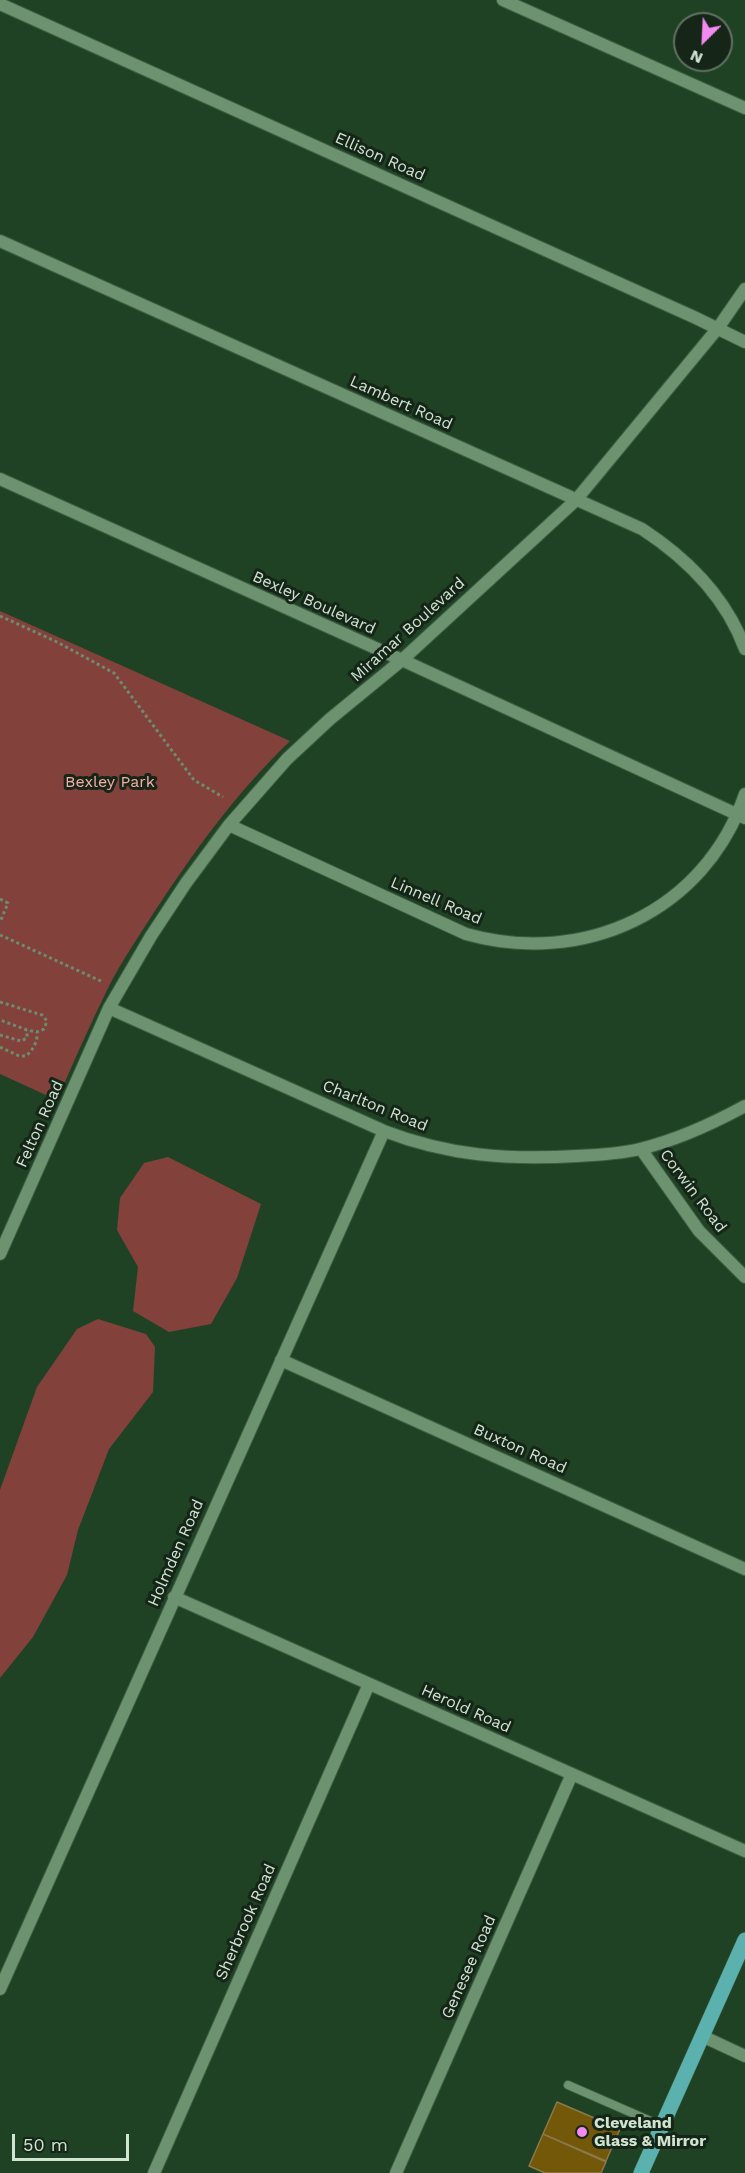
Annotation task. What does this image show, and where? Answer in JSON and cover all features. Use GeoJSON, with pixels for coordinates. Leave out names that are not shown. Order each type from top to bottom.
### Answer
{"type":"FeatureCollection","features":[{"type":"Feature","properties":{"kind":"main road"},"geometry":{"type":"LineString","coordinates":[[641,2173],[745,1940]]}},
{"type":"Feature","properties":{"kind":"street"},"geometry":{"type":"LineString","coordinates":[[503,0],[745,108]]}},
{"type":"Feature","properties":{"kind":"street","name":"Ellison Road"},"geometry":{"type":"LineString","coordinates":[[0,4],[745,342]]}},
{"type":"Feature","properties":{"kind":"street","name":"Lambert Road"},"geometry":{"type":"LineString","coordinates":[[0,241],[642,529],[680,556],[704,580],[720,600],[745,649]]}},
{"type":"Feature","properties":{"kind":"street","name":"Miramar Boulevard"},"geometry":{"type":"LineString","coordinates":[[109,1008],[151,936],[186,883],[229,825],[287,759],[330,719],[402,660],[576,500],[718,328],[745,290]]}},
{"type":"Feature","properties":{"kind":"street","name":"Bexley Boulevard"},"geometry":{"type":"LineString","coordinates":[[0,479],[402,660],[741,817]]}},
{"type":"Feature","properties":{"kind":"street"},"geometry":{"type":"LineString","coordinates":[[741,817],[745,794]]}},
{"type":"Feature","properties":{"kind":"street","name":"Linnell Road"},"geometry":{"type":"LineString","coordinates":[[229,825],[466,934],[494,942],[548,944],[577,941],[620,927],[644,916],[669,899],[706,865],[741,817]]}},
{"type":"Feature","properties":{"kind":"street","name":"Charlton Road"},"geometry":{"type":"LineString","coordinates":[[109,1008],[384,1131],[410,1141],[445,1150],[492,1157],[553,1158],[613,1154],[641,1149],[686,1134],[745,1106]]}},
{"type":"Feature","properties":{"kind":"street","name":"Felton Road"},"geometry":{"type":"LineString","coordinates":[[0,1254],[109,1008]]}},
{"type":"Feature","properties":{"kind":"street","name":"Holmden Road"},"geometry":{"type":"LineString","coordinates":[[0,1989],[384,1131]]}},
{"type":"Feature","properties":{"kind":"street","name":"Corwin Road"},"geometry":{"type":"LineString","coordinates":[[641,1149],[699,1231],[745,1277]]}},
{"type":"Feature","properties":{"kind":"street","name":"Buxton Road"},"geometry":{"type":"LineString","coordinates":[[281,1360],[745,1569]]}},
{"type":"Feature","properties":{"kind":"street","name":"Herold Road"},"geometry":{"type":"LineString","coordinates":[[174,1597],[745,1851]]}},
{"type":"Feature","properties":{"kind":"street","name":"Sherbrook Road"},"geometry":{"type":"LineString","coordinates":[[154,2173],[369,1684]]}},
{"type":"Feature","properties":{"kind":"street","name":"Genesee Road"},"geometry":{"type":"LineString","coordinates":[[396,2173],[572,1774]]}},
{"type":"Feature","properties":{"kind":"street"},"geometry":{"type":"LineString","coordinates":[[702,2036],[745,2056]]}},
{"type":"Feature","properties":{"kind":"lane"},"geometry":{"type":"LineString","coordinates":[[568,2085],[662,2126]]}},
{"type":"Feature","properties":{"kind":"path"},"geometry":{"type":"LineString","coordinates":[[0,616],[57,642],[114,673],[194,780],[222,797]]}},
{"type":"Feature","properties":{"kind":"path"},"geometry":{"type":"LineString","coordinates":[[0,899],[8,903],[0,922]]}},
{"type":"Feature","properties":{"kind":"path"},"geometry":{"type":"LineString","coordinates":[[0,935],[101,981]]}},
{"type":"Feature","properties":{"kind":"path"},"geometry":{"type":"LineString","coordinates":[[0,1002],[44,1017],[47,1021],[45,1027],[37,1032],[0,1020]]}},
{"type":"Feature","properties":{"kind":"path"},"geometry":{"type":"LineString","coordinates":[[0,1035],[21,1041],[28,1036],[27,1030]]}},
{"type":"Feature","properties":{"kind":"path"},"geometry":{"type":"LineString","coordinates":[[0,1047],[19,1056],[26,1056],[33,1049],[37,1032]]}},
{"type":"Feature","properties":{"kind":"green space","name":"Bexley Park"},"geometry":{"type":"Polygon","coordinates":[[[0,611],[290,741],[215,825],[151,917],[110,984],[57,1100],[0,1074],[0,611]]]}},
{"type":"Feature","properties":{"kind":"green space"},"geometry":{"type":"Polygon","coordinates":[[[168,1157],[261,1204],[237,1278],[211,1324],[169,1332],[133,1311],[138,1267],[117,1230],[120,1198],[144,1163],[168,1157]]]}},
{"type":"Feature","properties":{"kind":"green space"},"geometry":{"type":"Polygon","coordinates":[[[98,1319],[146,1334],[155,1347],[153,1392],[109,1449],[78,1530],[67,1575],[33,1637],[0,1678],[0,1490],[37,1387],[77,1329],[98,1319]]]}},
{"type":"Feature","properties":{"kind":"building","name":"Cleveland Glass & Mirror"},"geometry":{"type":"Polygon","coordinates":[[[557,2102],[620,2129],[606,2161],[543,2134],[557,2102]]]}},
{"type":"Feature","properties":{"kind":"building"},"geometry":{"type":"Polygon","coordinates":[[[543,2134],[606,2162],[601,2173],[545,2173],[529,2166],[543,2134]]]}},
{"type":"Feature","properties":{"kind":"place","name":"Cleveland Glass & Mirror"},"geometry":{"type":"Point","coordinates":[582,2132]}}]}
